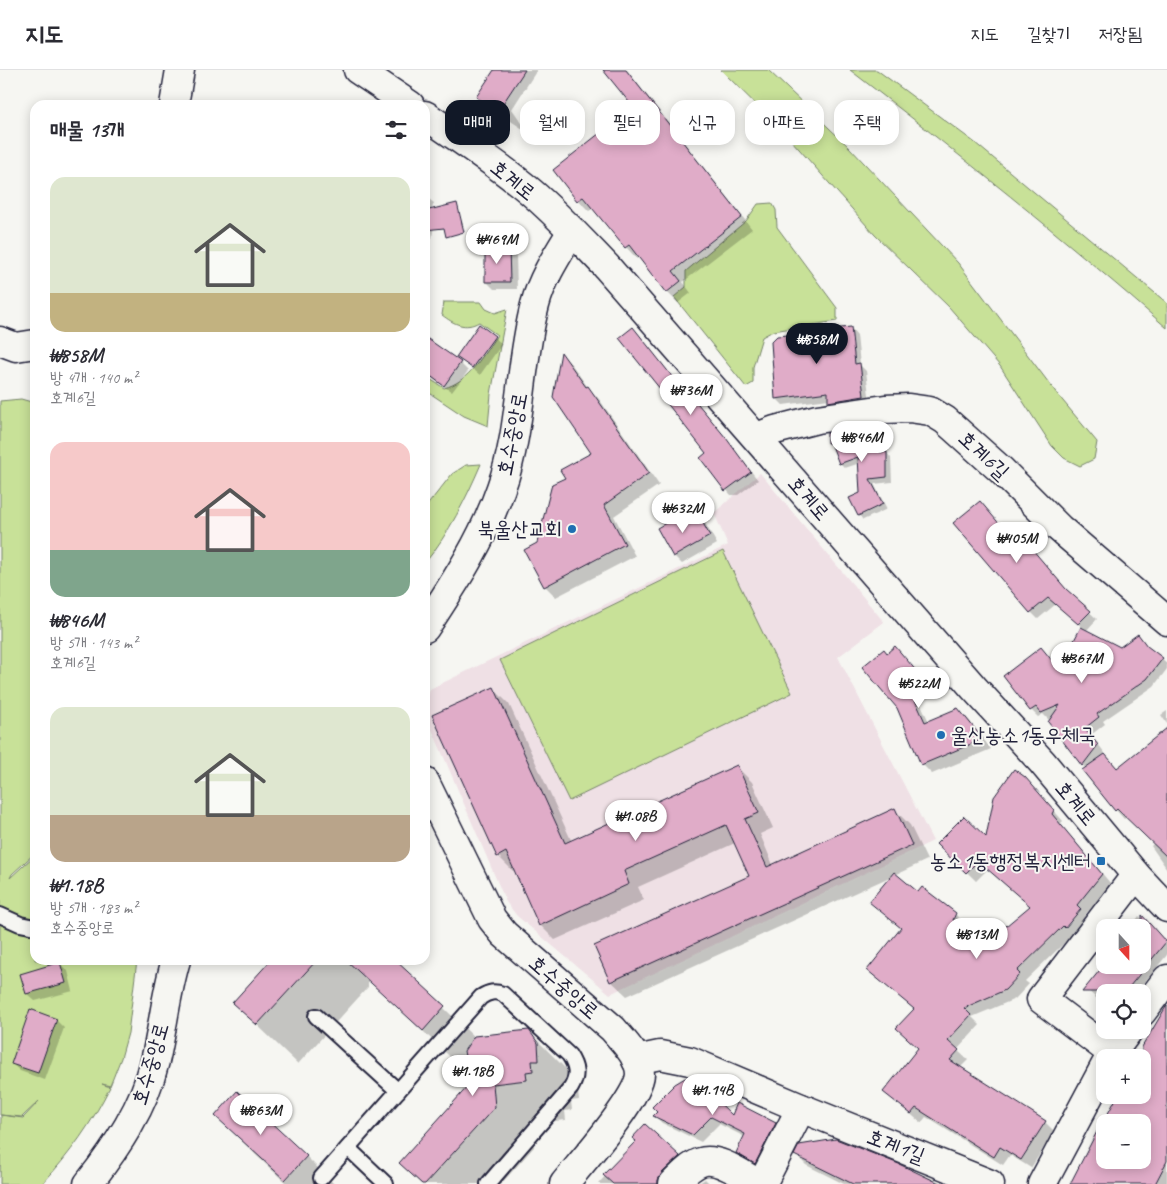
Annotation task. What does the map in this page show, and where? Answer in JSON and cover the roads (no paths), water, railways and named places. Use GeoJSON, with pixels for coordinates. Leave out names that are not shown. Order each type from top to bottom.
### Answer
{"type":"FeatureCollection","features":[{"type":"Feature","properties":{"kind":"street"},"geometry":{"type":"LineString","coordinates":[[175,100],[180,70]]}},
{"type":"Feature","properties":{"kind":"street"},"geometry":{"type":"LineString","coordinates":[[358,70],[403,100]]}},
{"type":"Feature","properties":{"kind":"street","name":"호계로"},"geometry":{"type":"LineString","coordinates":[[430,118],[474,148],[532,192],[606,266],[974,688],[1042,762],[1136,876],[1167,908]]}},
{"type":"Feature","properties":{"kind":"street","name":"호수중앙로"},"geometry":{"type":"LineString","coordinates":[[430,621],[445,599],[482,534],[502,488],[512,446],[527,344],[535,304],[550,267],[572,231]]}},
{"type":"Feature","properties":{"kind":"street"},"geometry":{"type":"LineString","coordinates":[[0,341],[16,347],[30,345]]}},
{"type":"Feature","properties":{"kind":"street","name":"호계6길"},"geometry":{"type":"LineString","coordinates":[[757,437],[817,418],[901,408],[930,411],[945,420],[1001,470],[1059,528],[1167,621]]}},
{"type":"Feature","properties":{"kind":"street","name":"호수중앙로"},"geometry":{"type":"LineString","coordinates":[[430,792],[492,919],[504,934],[613,1029],[636,1060]]}},
{"type":"Feature","properties":{"kind":"street"},"geometry":{"type":"LineString","coordinates":[[1097,1049],[1041,1000],[1136,876]]}},
{"type":"Feature","properties":{"kind":"street","name":"호수중앙로"},"geometry":{"type":"LineString","coordinates":[[88,1184],[111,1155],[138,1109],[155,1063],[175,965]]}},
{"type":"Feature","properties":{"kind":"street"},"geometry":{"type":"LineString","coordinates":[[1151,1000],[1167,979]]}},
{"type":"Feature","properties":{"kind":"street","name":"호계1길"},"geometry":{"type":"LineString","coordinates":[[636,1060],[660,1055],[690,1061],[800,1108],[990,1184]]}},
{"type":"Feature","properties":{"kind":"street"},"geometry":{"type":"LineString","coordinates":[[564,1184],[636,1090],[640,1074],[636,1060]]}},
{"type":"Feature","properties":{"kind":"street"},"geometry":{"type":"LineString","coordinates":[[1042,1184],[1096,1083]]}},
{"type":"Feature","properties":{"kind":"street"},"geometry":{"type":"LineString","coordinates":[[673,1184],[686,1171],[702,1162],[716,1160],[760,1184],[800,1108]]}},
{"type":"Feature","properties":{"kind":"lane"},"geometry":{"type":"LineString","coordinates":[[0,915],[20,924],[30,925]]}},
{"type":"Feature","properties":{"kind":"lane"},"geometry":{"type":"LineString","coordinates":[[321,1178],[481,997],[488,992],[496,991],[503,994],[569,1054],[576,1072],[571,1088],[488,1184]]}},
{"type":"Feature","properties":{"kind":"lane"},"geometry":{"type":"LineString","coordinates":[[316,1016],[398,1091]]}},
{"type":"Feature","properties":{"kind":"lane"},"geometry":{"type":"LineString","coordinates":[[348,1148],[386,1184]]}},
{"type":"Feature","properties":{"kind":"place","name":"북울산교회"},"geometry":{"type":"Point","coordinates":[572,529]}},
{"type":"Feature","properties":{"kind":"place","name":"울산농소1동우체국"},"geometry":{"type":"Point","coordinates":[941,735]}},
{"type":"Feature","properties":{"kind":"place","name":"농소1동행정복지센터"},"geometry":{"type":"Point","coordinates":[1101,861]}}]}
